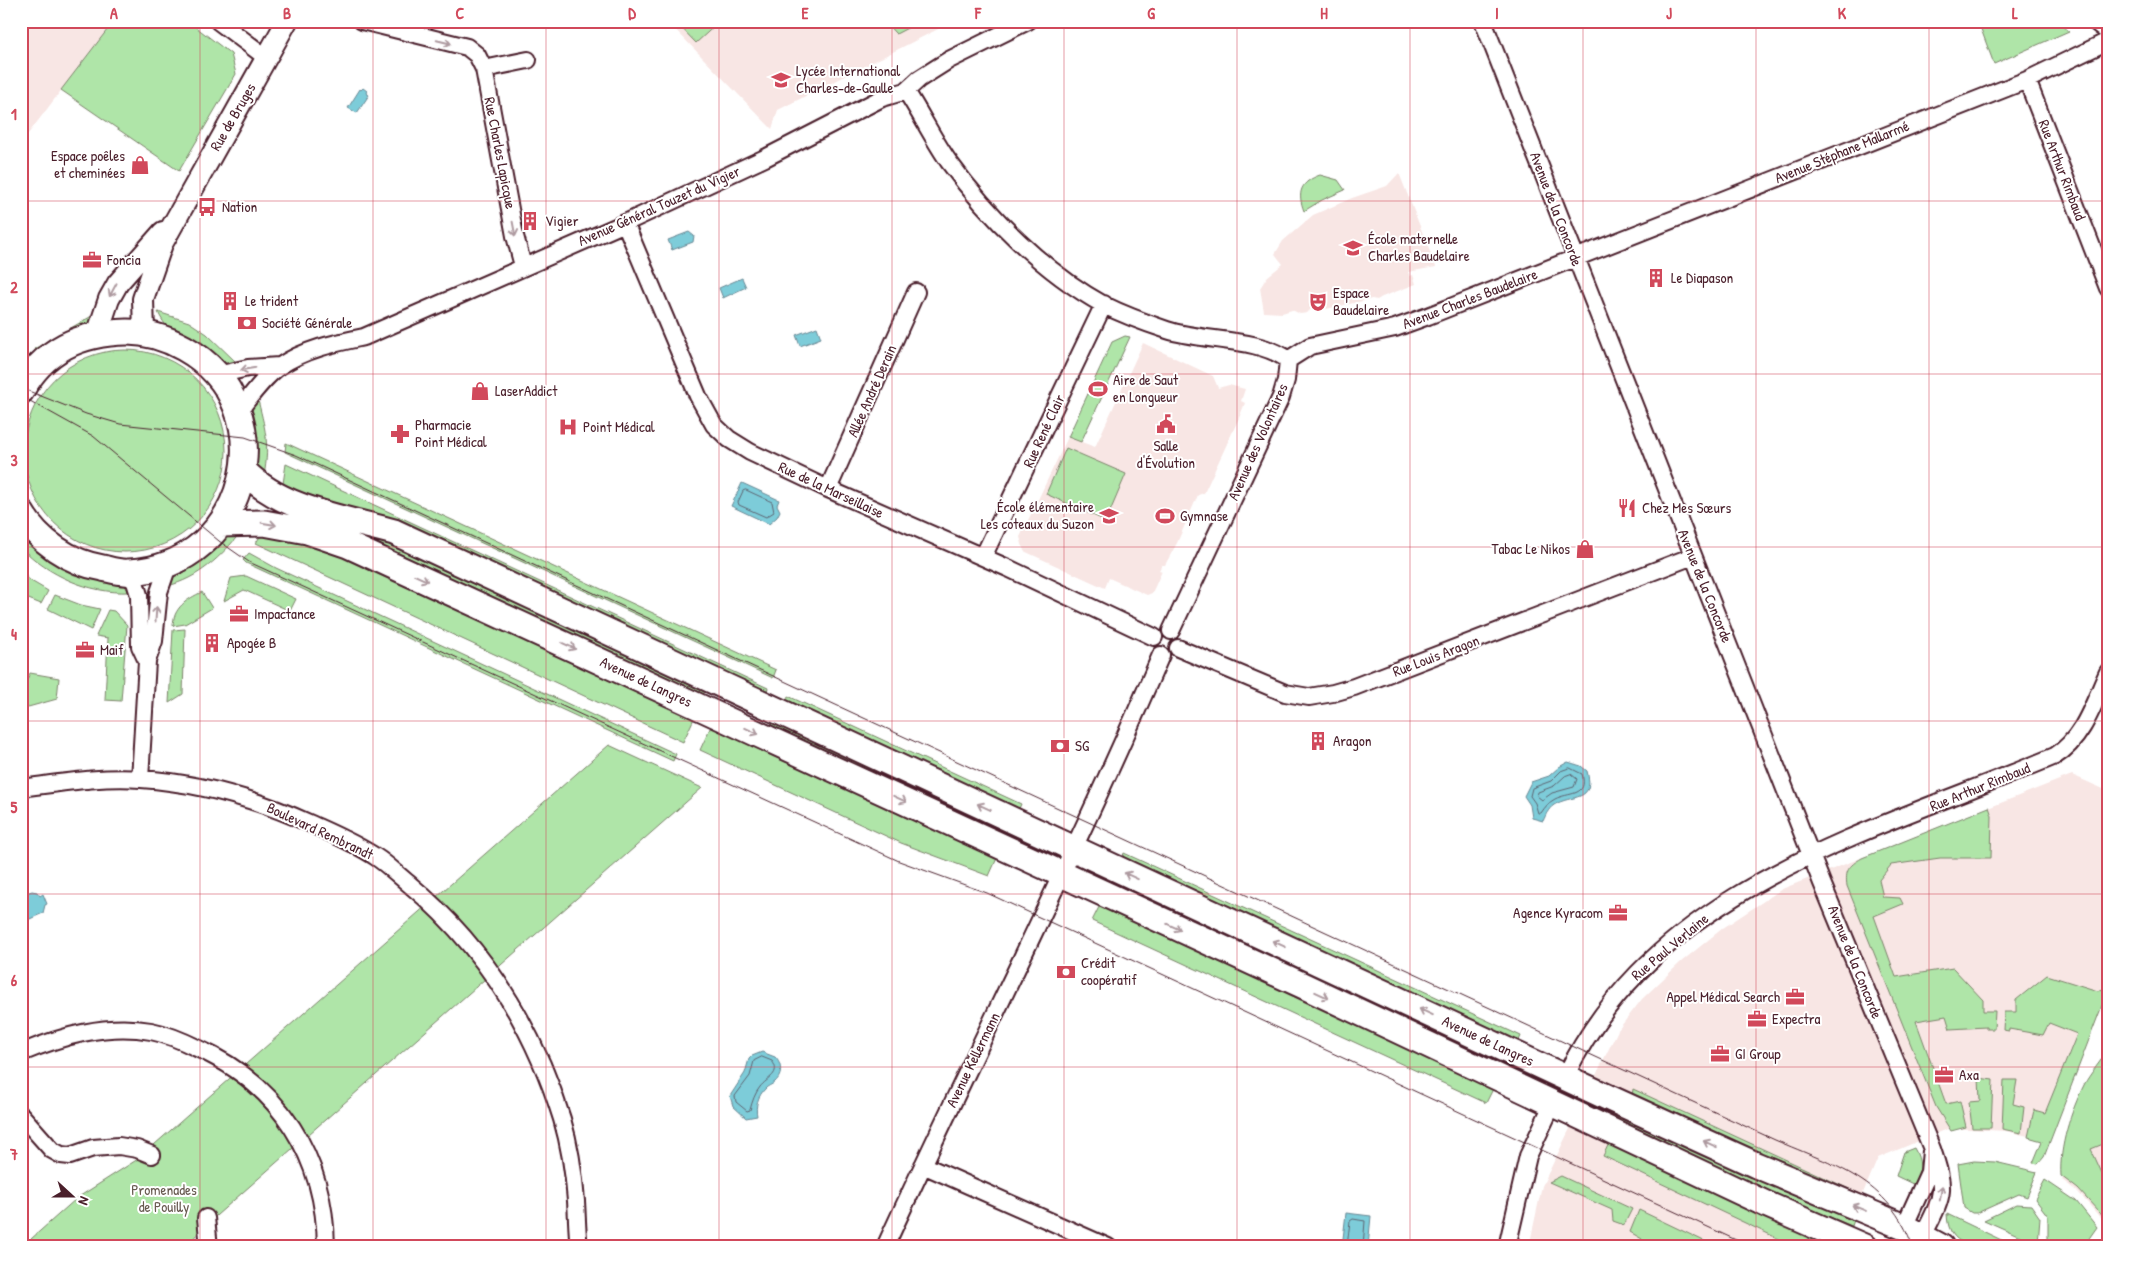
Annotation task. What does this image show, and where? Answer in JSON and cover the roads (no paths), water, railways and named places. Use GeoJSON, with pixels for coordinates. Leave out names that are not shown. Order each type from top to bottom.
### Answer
{"type":"FeatureCollection","features":[{"type":"Feature","properties":{"kind":"main road"},"geometry":{"type":"LineString","coordinates":[[21,391],[29,364],[60,348],[85,337],[144,332],[171,341],[200,357],[227,389],[238,412],[244,437],[244,471],[233,502],[220,524],[195,549],[169,563],[148,570],[127,573],[97,568],[65,555],[44,541],[21,512]]}},
{"type":"Feature","properties":{"kind":"main road","name":"Avenue de Langres"},"geometry":{"type":"LineString","coordinates":[[244,471],[275,495],[310,510],[394,532],[1917,1241]]}},
{"type":"Feature","properties":{"kind":"main road","name":"Avenue de Langres"},"geometry":{"type":"LineString","coordinates":[[220,524],[264,523],[306,531],[348,545],[1864,1247]]}},
{"type":"Feature","properties":{"kind":"street"},"geometry":{"type":"LineString","coordinates":[[218,21],[268,58]]}},
{"type":"Feature","properties":{"kind":"street","name":"Rue de Bruges"},"geometry":{"type":"LineString","coordinates":[[144,332],[143,299],[162,244],[268,58],[287,21]]}},
{"type":"Feature","properties":{"kind":"street","name":"Rue Charles Lapicque"},"geometry":{"type":"LineString","coordinates":[[362,21],[467,47],[477,55],[484,69],[515,236],[523,266]]}},
{"type":"Feature","properties":{"kind":"street","name":"Avenue Général Touzet du Vigier"},"geometry":{"type":"LineString","coordinates":[[238,412],[251,395],[279,366],[324,345],[364,337],[625,223],[764,158],[882,98],[906,91],[922,76],[949,60],[1028,21]]}},
{"type":"Feature","properties":{"kind":"street","name":"Avenue de la Concorde"},"geometry":{"type":"LineString","coordinates":[[1483,21],[1810,854],[1932,1149],[1917,1241]]}},
{"type":"Feature","properties":{"kind":"street"},"geometry":{"type":"LineString","coordinates":[[2094,21],[2108,32]]}},
{"type":"Feature","properties":{"kind":"street","name":"Avenue Stéphane Mallarmé"},"geometry":{"type":"LineString","coordinates":[[1575,258],[2027,80],[2108,41]]}},
{"type":"Feature","properties":{"kind":"street"},"geometry":{"type":"LineString","coordinates":[[484,69],[528,60]]}},
{"type":"Feature","properties":{"kind":"street","name":"Rue Arthur Rimbaud"},"geometry":{"type":"LineString","coordinates":[[2027,80],[2108,288]]}},
{"type":"Feature","properties":{"kind":"street"},"geometry":{"type":"LineString","coordinates":[[906,91],[950,163],[973,194],[1034,255],[1067,280],[1104,304],[1141,321],[1170,331],[1262,347],[1288,360]]}},
{"type":"Feature","properties":{"kind":"street","name":"Rue de Bruges"},"geometry":{"type":"LineString","coordinates":[[97,335],[109,299],[118,282],[178,213]]}},
{"type":"Feature","properties":{"kind":"street","name":"Rue de la Marseillaise"},"geometry":{"type":"LineString","coordinates":[[625,223],[698,396],[714,425],[738,446],[828,489],[984,557],[1154,637]]}},
{"type":"Feature","properties":{"kind":"street","name":"Avenue Charles Baudelaire"},"geometry":{"type":"LineString","coordinates":[[1288,360],[1310,346],[1394,328],[1575,258]]}},
{"type":"Feature","properties":{"kind":"street","name":"Allée André Derain"},"geometry":{"type":"LineString","coordinates":[[828,489],[916,292]]}},
{"type":"Feature","properties":{"kind":"street","name":"Rue René Clair"},"geometry":{"type":"LineString","coordinates":[[984,557],[1104,304]]}},
{"type":"Feature","properties":{"kind":"street","name":"Avenue des Volontaires"},"geometry":{"type":"LineString","coordinates":[[1171,631],[1281,397],[1286,380],[1288,360]]}},
{"type":"Feature","properties":{"kind":"street","name":"Avenue Général Touzet du Vigier"},"geometry":{"type":"LineString","coordinates":[[217,375],[248,368],[279,366]]}},
{"type":"Feature","properties":{"kind":"street","name":"Rue Louis Aragon"},"geometry":{"type":"LineString","coordinates":[[1178,648],[1286,693],[1309,697],[1333,693],[1354,688],[1693,556]]}},
{"type":"Feature","properties":{"kind":"street"},"geometry":{"type":"LineString","coordinates":[[140,779],[147,661],[154,641],[158,592],[169,563]]}},
{"type":"Feature","properties":{"kind":"street"},"geometry":{"type":"LineString","coordinates":[[127,573],[135,582],[139,594],[140,646],[147,661]]}},
{"type":"Feature","properties":{"kind":"street"},"geometry":{"type":"LineString","coordinates":[[1159,631],[1171,631],[1179,640],[1178,648],[1168,656],[1161,655],[1154,649],[1154,637],[1159,631]]}},
{"type":"Feature","properties":{"kind":"street"},"geometry":{"type":"LineString","coordinates":[[1062,874],[1161,655]]}},
{"type":"Feature","properties":{"kind":"street","name":"Rue Arthur Rimbaud"},"geometry":{"type":"LineString","coordinates":[[1810,854],[2056,756],[2064,751],[2079,732],[2108,672]]}},
{"type":"Feature","properties":{"kind":"street","name":"Boulevard Rembrandt"},"geometry":{"type":"LineString","coordinates":[[21,788],[94,779],[140,779],[214,790],[250,799],[287,813],[376,857],[442,912],[482,958],[506,992],[534,1045],[563,1122],[572,1164],[579,1247]]}},
{"type":"Feature","properties":{"kind":"street","name":"Rue Paul Verlaine"},"geometry":{"type":"LineString","coordinates":[[1566,1077],[1579,1048],[1588,1034],[1610,1003],[1635,974],[1697,921],[1738,894],[1810,854]]}},
{"type":"Feature","properties":{"kind":"street","name":"Avenue Kellermann"},"geometry":{"type":"LineString","coordinates":[[885,1247],[922,1165],[1062,874]]}},
{"type":"Feature","properties":{"kind":"street"},"geometry":{"type":"LineString","coordinates":[[21,1053],[52,1041],[87,1031],[123,1029],[151,1031],[186,1043],[215,1056],[248,1077],[272,1099],[299,1139],[316,1178],[324,1214],[326,1247]]}},
{"type":"Feature","properties":{"kind":"street"},"geometry":{"type":"LineString","coordinates":[[1507,1247],[1528,1156],[1553,1103]]}},
{"type":"Feature","properties":{"kind":"street"},"geometry":{"type":"LineString","coordinates":[[21,1115],[52,1150],[61,1155],[70,1156],[93,1148],[119,1146],[137,1149],[152,1155]]}},
{"type":"Feature","properties":{"kind":"street"},"geometry":{"type":"LineString","coordinates":[[922,1165],[1108,1247]]}},
{"type":"Feature","properties":{"kind":"street"},"geometry":{"type":"LineString","coordinates":[[206,1218],[210,1247]]}},
{"type":"Feature","properties":{"kind":"water"},"geometry":{"type":"Polygon","coordinates":[[[363,88],[369,95],[357,113],[348,108],[360,89],[363,88]]]}},
{"type":"Feature","properties":{"kind":"water"},"geometry":{"type":"Polygon","coordinates":[[[689,232],[694,236],[693,242],[672,250],[668,240],[689,232]]]}},
{"type":"Feature","properties":{"kind":"water"},"geometry":{"type":"Polygon","coordinates":[[[742,278],[746,287],[723,298],[719,288],[742,278]]]}},
{"type":"Feature","properties":{"kind":"water"},"geometry":{"type":"Polygon","coordinates":[[[817,327],[821,338],[800,346],[796,335],[817,327]]]}},
{"type":"Feature","properties":{"kind":"water"},"geometry":{"type":"Polygon","coordinates":[[[742,483],[779,500],[777,505],[780,511],[777,517],[769,524],[731,506],[742,483]]]}},
{"type":"Feature","properties":{"kind":"water"},"geometry":{"type":"Polygon","coordinates":[[[1568,762],[1581,766],[1587,771],[1589,781],[1585,793],[1554,805],[1543,821],[1532,818],[1530,805],[1524,796],[1531,782],[1549,776],[1568,762]]]}},
{"type":"Feature","properties":{"kind":"water"},"geometry":{"type":"Polygon","coordinates":[[[32,891],[37,892],[40,896],[43,894],[47,904],[43,913],[21,923],[21,895],[32,891]]]}},
{"type":"Feature","properties":{"kind":"water"},"geometry":{"type":"Polygon","coordinates":[[[762,1052],[775,1057],[780,1066],[780,1073],[778,1079],[766,1088],[759,1098],[757,1116],[746,1118],[733,1106],[730,1096],[745,1073],[749,1059],[762,1052]]]}},
{"type":"Feature","properties":{"kind":"water"},"geometry":{"type":"Polygon","coordinates":[[[1346,1213],[1371,1216],[1368,1247],[1342,1247],[1346,1213]]]}},
{"type":"Feature","properties":{"kind":"tram line"},"geometry":{"type":"LineString","coordinates":[[21,388],[86,414],[120,424],[245,437],[296,455],[1775,1140],[1839,1167],[1875,1190],[1890,1205],[1903,1224],[1913,1247]]}},
{"type":"Feature","properties":{"kind":"tram line"},"geometry":{"type":"LineString","coordinates":[[21,396],[93,436],[219,541],[249,562],[899,861],[987,893],[1751,1247]]}},
{"type":"Feature","properties":{"kind":"place","name":"Lycée International Charles-de-Gaulle"},"geometry":{"type":"Point","coordinates":[781,80]}},
{"type":"Feature","properties":{"kind":"place","name":"Espace poêles et cheminées"},"geometry":{"type":"Point","coordinates":[140,165]}},
{"type":"Feature","properties":{"kind":"place","name":"Nation"},"geometry":{"type":"Point","coordinates":[207,207]}},
{"type":"Feature","properties":{"kind":"place","name":"Vigier"},"geometry":{"type":"Point","coordinates":[530,221]}},
{"type":"Feature","properties":{"kind":"place","name":"École maternelle Charles Baudelaire"},"geometry":{"type":"Point","coordinates":[1353,248]}},
{"type":"Feature","properties":{"kind":"place","name":"Foncia"},"geometry":{"type":"Point","coordinates":[92,260]}},
{"type":"Feature","properties":{"kind":"place","name":"Le Diapason"},"geometry":{"type":"Point","coordinates":[1656,278]}},
{"type":"Feature","properties":{"kind":"place","name":"Le trident"},"geometry":{"type":"Point","coordinates":[230,301]}},
{"type":"Feature","properties":{"kind":"place","name":"Espace Baudelaire"},"geometry":{"type":"Point","coordinates":[1318,302]}},
{"type":"Feature","properties":{"kind":"place","name":"Société Générale"},"geometry":{"type":"Point","coordinates":[247,323]}},
{"type":"Feature","properties":{"kind":"place","name":"Aire de Saut en Longueur"},"geometry":{"type":"Point","coordinates":[1098,389]}},
{"type":"Feature","properties":{"kind":"place","name":"LaserAddict"},"geometry":{"type":"Point","coordinates":[480,391]}},
{"type":"Feature","properties":{"kind":"place","name":"Salle d'Évolution"},"geometry":{"type":"Point","coordinates":[1166,424]}},
{"type":"Feature","properties":{"kind":"place","name":"Point Médical"},"geometry":{"type":"Point","coordinates":[568,427]}},
{"type":"Feature","properties":{"kind":"place","name":"Pharmacie Point Médical"},"geometry":{"type":"Point","coordinates":[400,434]}},
{"type":"Feature","properties":{"kind":"place","name":"Chez Mes Sœurs"},"geometry":{"type":"Point","coordinates":[1627,508]}},
{"type":"Feature","properties":{"kind":"place","name":"École élémentaire Les coteaux du Suzon"},"geometry":{"type":"Point","coordinates":[1109,516]}},
{"type":"Feature","properties":{"kind":"place","name":"Gymnase"},"geometry":{"type":"Point","coordinates":[1165,516]}},
{"type":"Feature","properties":{"kind":"place","name":"Tabac Le Nikos"},"geometry":{"type":"Point","coordinates":[1585,549]}},
{"type":"Feature","properties":{"kind":"place","name":"Impactance"},"geometry":{"type":"Point","coordinates":[239,614]}},
{"type":"Feature","properties":{"kind":"place","name":"Apogée B"},"geometry":{"type":"Point","coordinates":[212,643]}},
{"type":"Feature","properties":{"kind":"place","name":"Maif"},"geometry":{"type":"Point","coordinates":[85,650]}},
{"type":"Feature","properties":{"kind":"place","name":"Aragon"},"geometry":{"type":"Point","coordinates":[1318,741]}},
{"type":"Feature","properties":{"kind":"place","name":"SG"},"geometry":{"type":"Point","coordinates":[1060,746]}},
{"type":"Feature","properties":{"kind":"place","name":"Agence Kyracom"},"geometry":{"type":"Point","coordinates":[1618,913]}},
{"type":"Feature","properties":{"kind":"place","name":"Crédit coopératif"},"geometry":{"type":"Point","coordinates":[1066,972]}},
{"type":"Feature","properties":{"kind":"place","name":"Appel Médical Search"},"geometry":{"type":"Point","coordinates":[1795,997]}},
{"type":"Feature","properties":{"kind":"place","name":"Expectra"},"geometry":{"type":"Point","coordinates":[1757,1019]}},
{"type":"Feature","properties":{"kind":"place","name":"GI Group"},"geometry":{"type":"Point","coordinates":[1720,1054]}},
{"type":"Feature","properties":{"kind":"place","name":"Axa"},"geometry":{"type":"Point","coordinates":[1944,1075]}},
{"type":"Feature","properties":{"kind":"park label","name":"Promenades de Pouilly"},"geometry":{"type":"Point","coordinates":[164,1198]}}]}
